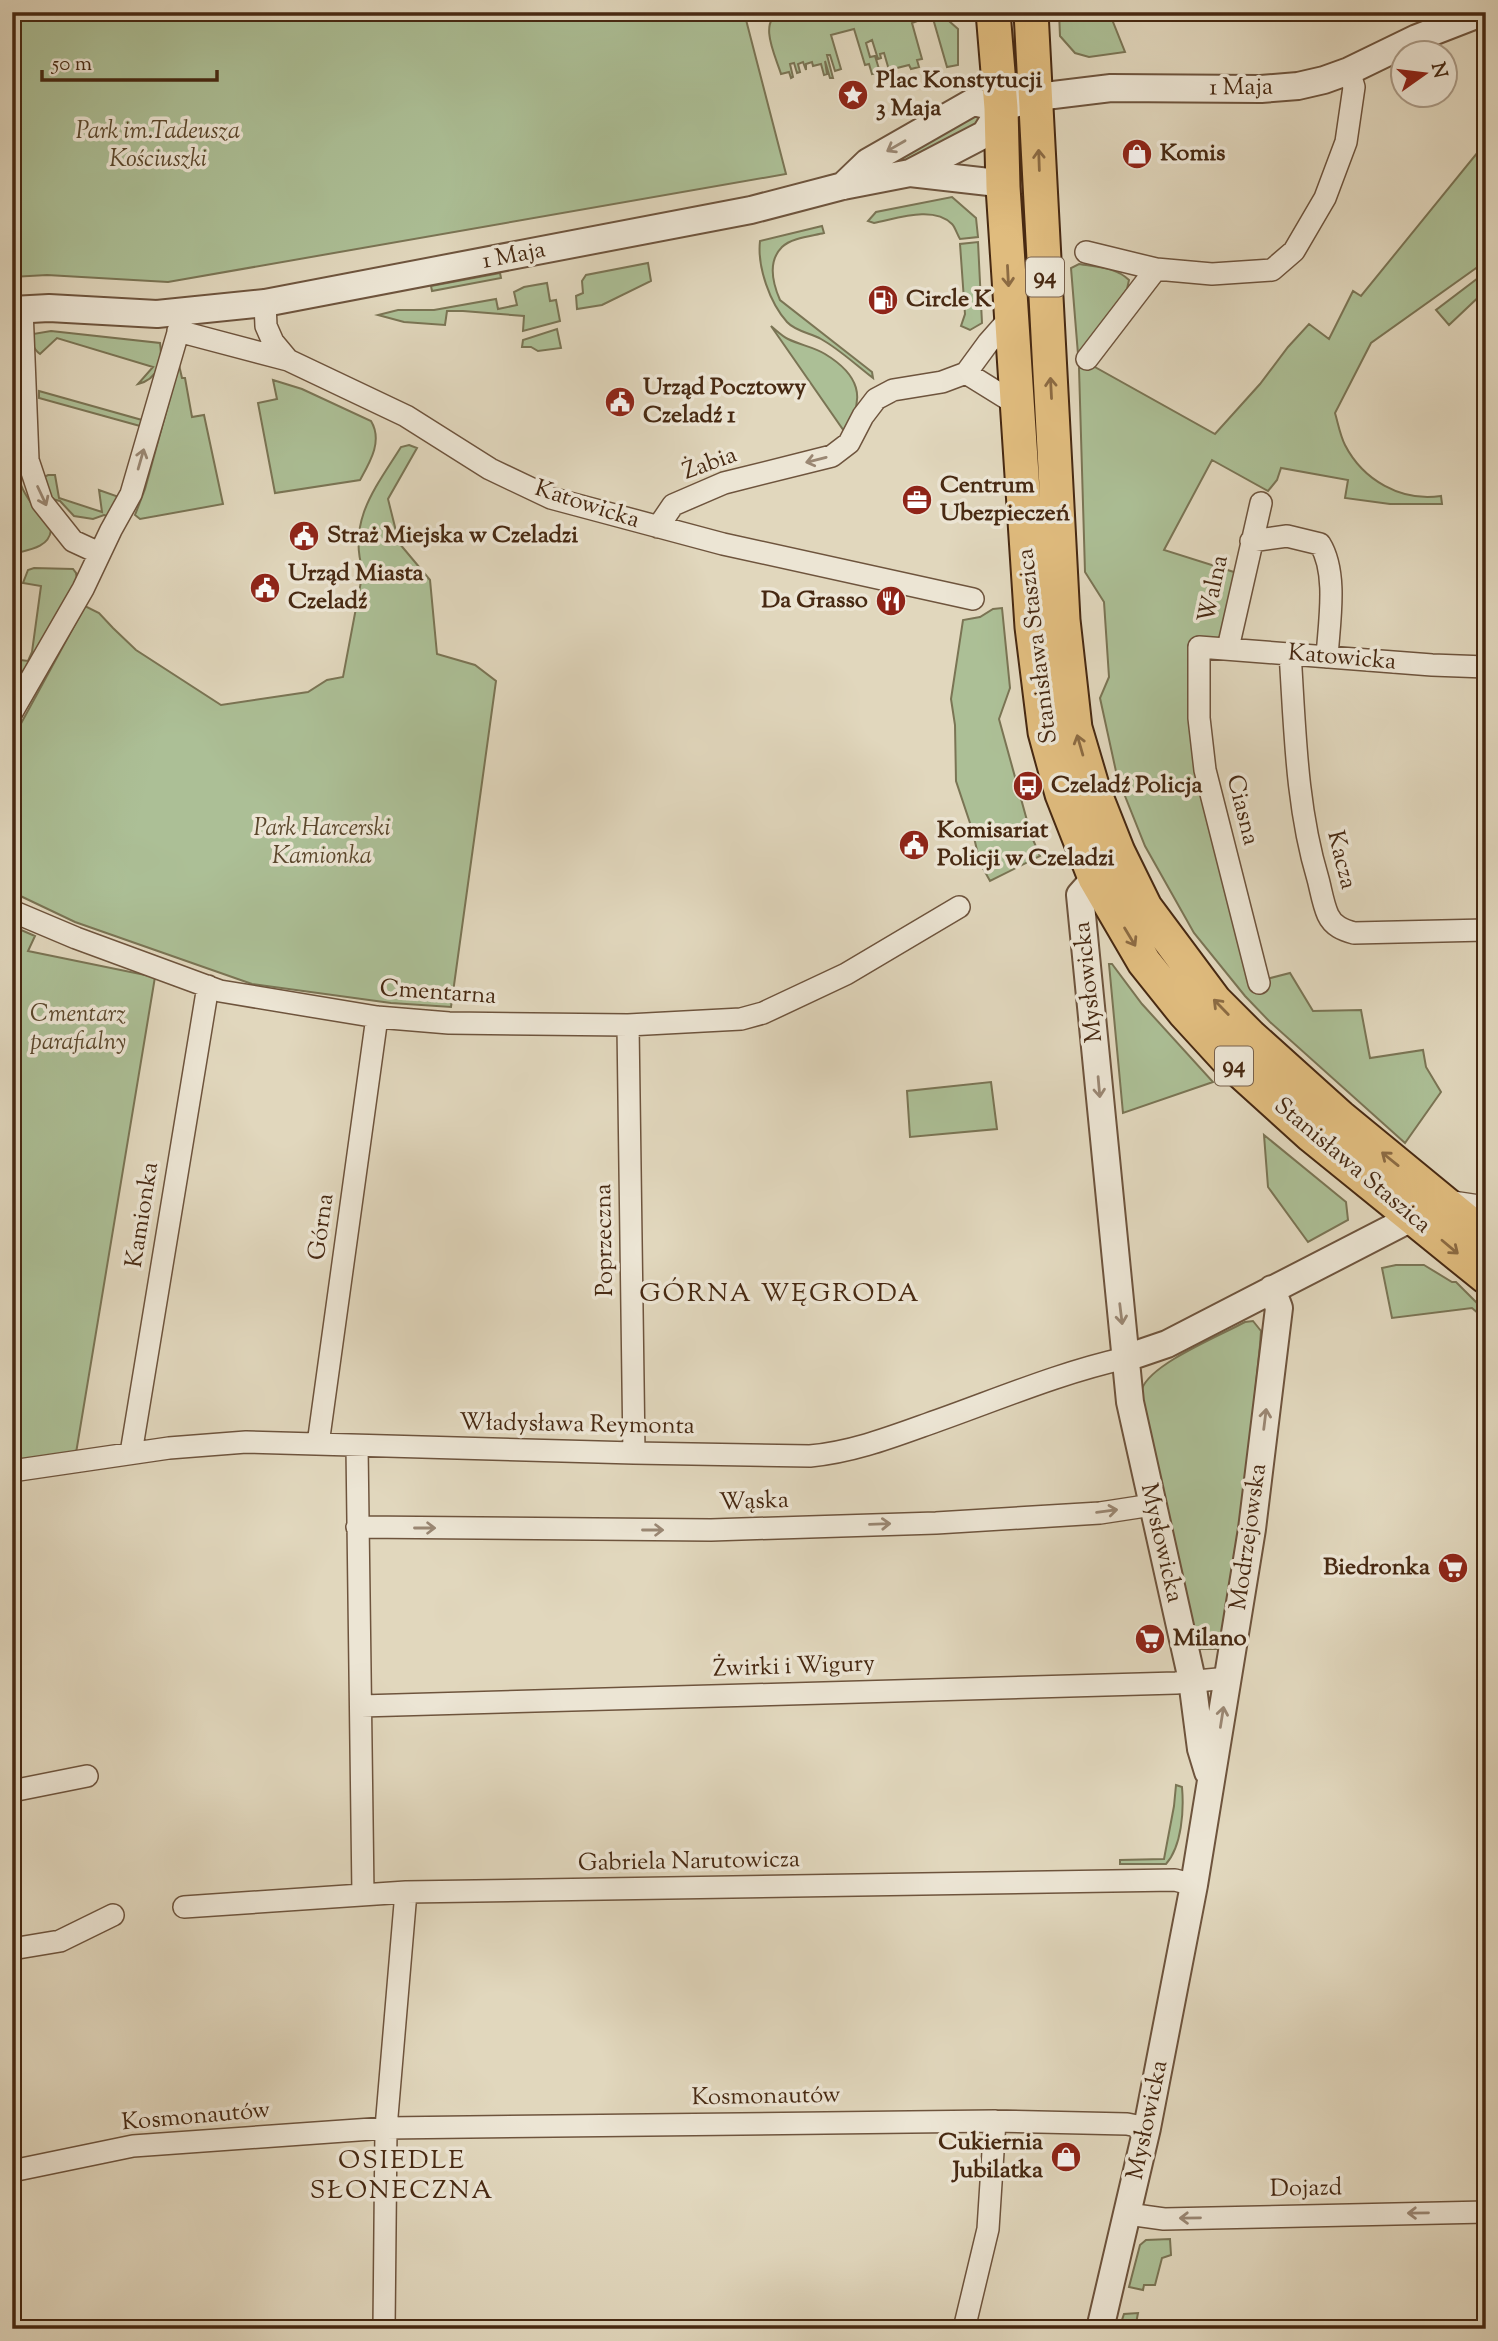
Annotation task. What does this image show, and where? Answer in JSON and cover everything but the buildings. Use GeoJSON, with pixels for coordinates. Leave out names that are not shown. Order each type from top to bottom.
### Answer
{"type":"FeatureCollection","features":[{"type":"Feature","properties":{"kind":"main road","name":"Stanisława Staszica"},"geometry":{"type":"LineString","coordinates":[[992,12],[1001,108],[1003,187],[1032,627],[1045,732],[1062,794],[1095,878],[1144,962],[1184,1013],[1228,1060],[1312,1136],[1486,1278]]}},
{"type":"Feature","properties":{"kind":"main road","name":"Stanisława Staszica"},"geometry":{"type":"LineString","coordinates":[[1031,12],[1063,621],[1075,728],[1093,789],[1118,852],[1145,906],[1214,1001],[1340,1117],[1486,1237]]}},
{"type":"Feature","properties":{"kind":"street","name":"1 Maja"},"geometry":{"type":"LineString","coordinates":[[843,186],[868,162],[973,102],[1001,108],[1037,97],[1111,88],[1261,89],[1324,80],[1417,38],[1480,15]]}},
{"type":"Feature","properties":{"kind":"street"},"geometry":{"type":"LineString","coordinates":[[1086,252],[1156,269],[1212,274],[1272,270],[1294,251],[1325,198],[1346,142],[1354,87],[1349,71]]}},
{"type":"Feature","properties":{"kind":"street","name":"1 Maja"},"geometry":{"type":"LineString","coordinates":[[181,322],[265,303],[751,210],[843,186],[910,173],[985,134],[1001,108]]}},
{"type":"Feature","properties":{"kind":"street"},"geometry":{"type":"LineString","coordinates":[[910,173],[989,182],[1003,187]]}},
{"type":"Feature","properties":{"kind":"street"},"geometry":{"type":"LineString","coordinates":[[1087,359],[1156,269]]}},
{"type":"Feature","properties":{"kind":"street"},"geometry":{"type":"LineString","coordinates":[[265,303],[266,326],[273,342],[288,360]]}},
{"type":"Feature","properties":{"kind":"street"},"geometry":{"type":"LineString","coordinates":[[12,712],[83,589],[131,494],[181,322],[146,313],[17,309],[28,460],[42,502],[73,541],[99,553]]}},
{"type":"Feature","properties":{"kind":"street"},"geometry":{"type":"LineString","coordinates":[[1011,317],[988,342],[966,373],[1016,404]]}},
{"type":"Feature","properties":{"kind":"street","name":"Katowicka"},"geometry":{"type":"LineString","coordinates":[[181,322],[288,360],[406,416],[490,469],[551,498],[723,544],[973,598]]}},
{"type":"Feature","properties":{"kind":"street","name":"Żabia"},"geometry":{"type":"LineString","coordinates":[[658,527],[673,505],[724,483],[832,456],[849,443],[863,416],[876,399],[893,390],[942,382],[966,373]]}},
{"type":"Feature","properties":{"kind":"street","name":"Walna"},"geometry":{"type":"LineString","coordinates":[[1228,648],[1261,503]]}},
{"type":"Feature","properties":{"kind":"street","name":"Walna"},"geometry":{"type":"LineString","coordinates":[[1251,541],[1287,536],[1320,544],[1326,553],[1331,604],[1327,657]]}},
{"type":"Feature","properties":{"kind":"street","name":"Katowicka"},"geometry":{"type":"LineString","coordinates":[[1199,647],[1486,667]]}},
{"type":"Feature","properties":{"kind":"street","name":"Ciasna"},"geometry":{"type":"LineString","coordinates":[[1199,647],[1199,718],[1205,770],[1259,983]]}},
{"type":"Feature","properties":{"kind":"street","name":"Kacza"},"geometry":{"type":"LineString","coordinates":[[1290,653],[1302,803],[1314,866],[1328,915],[1343,930],[1354,933],[1486,930]]}},
{"type":"Feature","properties":{"kind":"street","name":"Mysłowicka"},"geometry":{"type":"LineString","coordinates":[[1095,878],[1080,895],[1130,1402],[1192,1679],[1201,1749],[1211,1784],[1147,2128],[1100,2329]]}},
{"type":"Feature","properties":{"kind":"street","name":"Cmentarna"},"geometry":{"type":"LineString","coordinates":[[12,911],[76,938],[220,991],[377,1017],[449,1023],[628,1026],[740,1019],[764,1013],[864,963],[959,907]]}},
{"type":"Feature","properties":{"kind":"street","name":"Kamionka"},"geometry":{"type":"LineString","coordinates":[[131,1453],[208,986]]}},
{"type":"Feature","properties":{"kind":"street","name":"Górna"},"geometry":{"type":"LineString","coordinates":[[318,1444],[377,1017]]}},
{"type":"Feature","properties":{"kind":"street","name":"Poprzeczna"},"geometry":{"type":"LineString","coordinates":[[628,1026],[634,1453]]}},
{"type":"Feature","properties":{"kind":"street"},"geometry":{"type":"LineString","coordinates":[[1126,1358],[1167,1344],[1444,1201],[1486,1208]]}},
{"type":"Feature","properties":{"kind":"street","name":"Modrzejowska"},"geometry":{"type":"LineString","coordinates":[[1211,1784],[1252,1529],[1279,1308],[1272,1289]]}},
{"type":"Feature","properties":{"kind":"street","name":"Władysława Reymonta"},"geometry":{"type":"LineString","coordinates":[[12,1471],[131,1453],[246,1442],[810,1456],[844,1452],[883,1440],[1092,1366],[1126,1358]]}},
{"type":"Feature","properties":{"kind":"street"},"geometry":{"type":"LineString","coordinates":[[357,1446],[363,1895]]}},
{"type":"Feature","properties":{"kind":"street","name":"Wąska"},"geometry":{"type":"LineString","coordinates":[[357,1527],[711,1530],[936,1523],[1100,1513],[1153,1505]]}},
{"type":"Feature","properties":{"kind":"street","name":"Żwirki i Wigury"},"geometry":{"type":"LineString","coordinates":[[361,1706],[1176,1683],[1192,1679],[1228,1678]]}},
{"type":"Feature","properties":{"kind":"street"},"geometry":{"type":"LineString","coordinates":[[12,1791],[87,1776]]}},
{"type":"Feature","properties":{"kind":"street","name":"Gabriela Narutowicza"},"geometry":{"type":"LineString","coordinates":[[184,1907],[407,1892],[1175,1880],[1194,1885]]}},
{"type":"Feature","properties":{"kind":"street"},"geometry":{"type":"LineString","coordinates":[[384,2329],[386,2128],[407,1892]]}},
{"type":"Feature","properties":{"kind":"street"},"geometry":{"type":"LineString","coordinates":[[12,1949],[60,1941],[113,1915]]}},
{"type":"Feature","properties":{"kind":"street"},"geometry":{"type":"LineString","coordinates":[[964,2329],[988,2229],[995,2121]]}},
{"type":"Feature","properties":{"kind":"street","name":"Kosmonautów"},"geometry":{"type":"LineString","coordinates":[[12,2171],[133,2146],[386,2128],[995,2121],[1127,2124],[1147,2128]]}},
{"type":"Feature","properties":{"kind":"street","name":"Dojazd"},"geometry":{"type":"LineString","coordinates":[[1128,2214],[1164,2219],[1486,2212]]}},
{"type":"Feature","properties":{"kind":"green space","name":"Park im.Tadeusza Kościuszki"},"geometry":{"type":"Polygon","coordinates":[[[12,12],[744,12],[786,174],[168,282],[47,275],[12,277],[12,12]]]}},
{"type":"Feature","properties":{"kind":"green space"},"geometry":{"type":"Polygon","coordinates":[[[781,12],[921,12],[923,19],[912,23],[922,59],[917,60],[919,67],[911,69],[909,65],[889,70],[884,53],[880,54],[881,58],[878,59],[872,40],[866,43],[870,57],[875,56],[879,69],[872,74],[869,64],[865,65],[854,29],[831,35],[841,69],[835,71],[830,55],[827,55],[833,78],[830,78],[825,61],[827,74],[824,75],[821,64],[806,64],[806,70],[803,62],[798,64],[800,72],[797,73],[794,63],[790,64],[791,78],[789,72],[781,74],[770,40],[770,23],[781,12]]]}},
{"type":"Feature","properties":{"kind":"green space"},"geometry":{"type":"Polygon","coordinates":[[[1059,12],[1109,12],[1125,52],[1089,57],[1075,53],[1060,36],[1059,12]]]}},
{"type":"Feature","properties":{"kind":"green space"},"geometry":{"type":"Polygon","coordinates":[[[941,14],[958,29],[958,65],[947,67],[932,15],[941,14]]]}},
{"type":"Feature","properties":{"kind":"green space"},"geometry":{"type":"Polygon","coordinates":[[[975,116],[983,117],[980,122],[892,167],[891,163],[975,116]]]}},
{"type":"Feature","properties":{"kind":"green space"},"geometry":{"type":"Polygon","coordinates":[[[1486,142],[1486,261],[1371,343],[1335,413],[1345,445],[1362,469],[1398,492],[1426,497],[1441,496],[1442,504],[1390,504],[1345,498],[1348,480],[1281,468],[1277,480],[1268,491],[1212,460],[1164,550],[1237,573],[1222,641],[1194,642],[1190,715],[1255,982],[1290,973],[1313,1011],[1361,1010],[1370,1058],[1423,1050],[1426,1067],[1441,1092],[1405,1143],[1270,1022],[1245,996],[1194,933],[1145,846],[1117,776],[1100,698],[1109,677],[1104,602],[1085,572],[1079,368],[1093,366],[1215,434],[1309,324],[1329,339],[1353,291],[1361,296],[1486,142]]]}},
{"type":"Feature","properties":{"kind":"green space"},"geometry":{"type":"Polygon","coordinates":[[[952,197],[976,218],[978,237],[960,239],[952,224],[935,215],[914,215],[874,223],[868,221],[876,212],[952,197]]]}},
{"type":"Feature","properties":{"kind":"green space"},"geometry":{"type":"Polygon","coordinates":[[[1025,224],[1049,651],[1019,226],[1025,224]]]}},
{"type":"Feature","properties":{"kind":"green space"},"geometry":{"type":"Polygon","coordinates":[[[822,226],[824,233],[791,241],[777,253],[773,273],[777,294],[780,300],[872,372],[873,378],[828,343],[790,325],[775,305],[766,284],[760,241],[822,226]]]}},
{"type":"Feature","properties":{"kind":"green space"},"geometry":{"type":"Polygon","coordinates":[[[978,242],[982,323],[970,330],[961,326],[965,314],[960,244],[978,242]]]}},
{"type":"Feature","properties":{"kind":"green space"},"geometry":{"type":"Polygon","coordinates":[[[648,263],[651,281],[602,305],[577,309],[576,296],[583,293],[582,281],[586,275],[648,263]]]}},
{"type":"Feature","properties":{"kind":"green space"},"geometry":{"type":"Polygon","coordinates":[[[1079,264],[1112,270],[1129,280],[1127,289],[1084,353],[1078,354],[1071,268],[1079,264]]]}},
{"type":"Feature","properties":{"kind":"green space"},"geometry":{"type":"Polygon","coordinates":[[[1486,272],[1486,290],[1449,325],[1436,310],[1486,272]]]}},
{"type":"Feature","properties":{"kind":"green space"},"geometry":{"type":"Polygon","coordinates":[[[500,273],[501,278],[432,291],[431,286],[500,273]]]}},
{"type":"Feature","properties":{"kind":"green space"},"geometry":{"type":"Polygon","coordinates":[[[547,283],[550,301],[556,300],[560,321],[523,331],[524,316],[447,311],[445,325],[404,322],[378,315],[398,310],[434,310],[496,299],[498,309],[517,305],[514,292],[524,287],[547,283]]]}},
{"type":"Feature","properties":{"kind":"green space"},"geometry":{"type":"Polygon","coordinates":[[[771,326],[788,339],[825,354],[852,378],[856,388],[856,408],[844,431],[771,326]]]}},
{"type":"Feature","properties":{"kind":"green space"},"geometry":{"type":"Polygon","coordinates":[[[557,329],[561,348],[538,351],[531,347],[522,347],[523,340],[557,329]]]}},
{"type":"Feature","properties":{"kind":"green space"},"geometry":{"type":"Polygon","coordinates":[[[51,331],[160,343],[160,363],[155,374],[138,384],[153,367],[57,338],[40,354],[33,345],[33,334],[51,331]]]}},
{"type":"Feature","properties":{"kind":"green space"},"geometry":{"type":"Polygon","coordinates":[[[179,365],[182,378],[185,378],[192,417],[204,415],[223,504],[140,519],[135,515],[145,489],[179,365]]]}},
{"type":"Feature","properties":{"kind":"green space"},"geometry":{"type":"Polygon","coordinates":[[[273,380],[302,389],[371,421],[376,436],[375,444],[360,480],[275,493],[258,403],[277,399],[273,380]]]}},
{"type":"Feature","properties":{"kind":"green space"},"geometry":{"type":"Polygon","coordinates":[[[39,391],[142,420],[140,426],[39,398],[39,391]]]}},
{"type":"Feature","properties":{"kind":"green space"},"geometry":{"type":"Polygon","coordinates":[[[12,445],[19,481],[51,530],[42,544],[13,554],[12,445]]]}},
{"type":"Feature","properties":{"kind":"green space","name":"Park Harcerski Kamionka"},"geometry":{"type":"Polygon","coordinates":[[[409,445],[417,448],[388,499],[399,543],[430,580],[437,654],[475,665],[496,681],[451,1007],[391,1003],[252,984],[75,922],[12,892],[12,740],[85,606],[99,613],[136,650],[221,705],[308,692],[327,680],[343,677],[363,571],[359,553],[361,520],[382,476],[401,447],[409,445]]]}},
{"type":"Feature","properties":{"kind":"green space"},"geometry":{"type":"Polygon","coordinates":[[[55,475],[59,498],[102,512],[99,490],[119,497],[111,517],[104,515],[93,519],[74,516],[60,501],[52,499],[45,491],[44,477],[55,475]]]}},
{"type":"Feature","properties":{"kind":"green space"},"geometry":{"type":"Polygon","coordinates":[[[73,569],[77,579],[19,683],[12,680],[12,659],[28,661],[32,652],[41,586],[23,583],[28,570],[73,569]]]}},
{"type":"Feature","properties":{"kind":"green space"},"geometry":{"type":"Polygon","coordinates":[[[1002,608],[1010,688],[999,719],[1031,835],[1040,856],[990,881],[980,863],[956,781],[955,725],[951,699],[963,620],[980,617],[993,609],[1002,608]]]}},
{"type":"Feature","properties":{"kind":"green space","name":"Cmentarz parafialny"},"geometry":{"type":"Polygon","coordinates":[[[12,926],[35,936],[28,951],[155,977],[76,1453],[12,1461],[12,926]]]}},
{"type":"Feature","properties":{"kind":"green space"},"geometry":{"type":"Polygon","coordinates":[[[1109,964],[1112,964],[1142,1004],[1213,1082],[1123,1113],[1109,964]]]}},
{"type":"Feature","properties":{"kind":"green space"},"geometry":{"type":"Polygon","coordinates":[[[991,1082],[997,1129],[910,1137],[907,1091],[991,1082]]]}},
{"type":"Feature","properties":{"kind":"green space"},"geometry":{"type":"Polygon","coordinates":[[[1264,1135],[1346,1202],[1348,1220],[1308,1242],[1268,1187],[1264,1135]]]}},
{"type":"Feature","properties":{"kind":"green space"},"geometry":{"type":"Polygon","coordinates":[[[1424,1265],[1456,1282],[1486,1312],[1486,1320],[1472,1308],[1392,1318],[1382,1268],[1424,1265]]]}},
{"type":"Feature","properties":{"kind":"green space"},"geometry":{"type":"Polygon","coordinates":[[[1253,1321],[1261,1331],[1260,1345],[1241,1530],[1222,1644],[1217,1649],[1198,1649],[1140,1405],[1141,1392],[1148,1379],[1172,1360],[1245,1322],[1253,1321]]]}},
{"type":"Feature","properties":{"kind":"green space"},"geometry":{"type":"Polygon","coordinates":[[[1176,1785],[1182,1787],[1182,1817],[1176,1848],[1166,1864],[1120,1864],[1120,1860],[1164,1859],[1176,1785]]]}},
{"type":"Feature","properties":{"kind":"green space"},"geometry":{"type":"Polygon","coordinates":[[[1170,2239],[1171,2255],[1162,2258],[1155,2285],[1144,2285],[1143,2290],[1129,2287],[1140,2245],[1146,2240],[1170,2239]]]}},
{"type":"Feature","properties":{"kind":"green space"},"geometry":{"type":"Polygon","coordinates":[[[1138,2313],[1135,2329],[1119,2329],[1124,2314],[1138,2313]]]}},
{"type":"Feature","properties":{"kind":"place","name":"Plac Konstytucji 3 Maja"},"geometry":{"type":"Point","coordinates":[853,95]}},
{"type":"Feature","properties":{"kind":"place","name":"Komis"},"geometry":{"type":"Point","coordinates":[1137,154]}},
{"type":"Feature","properties":{"kind":"place","name":"Circle K"},"geometry":{"type":"Point","coordinates":[883,300]}},
{"type":"Feature","properties":{"kind":"place","name":"Urząd Pocztowy Czeladź 1"},"geometry":{"type":"Point","coordinates":[620,402]}},
{"type":"Feature","properties":{"kind":"place","name":"Centrum Ubezpieczeń"},"geometry":{"type":"Point","coordinates":[917,500]}},
{"type":"Feature","properties":{"kind":"place","name":"Straż Miejska w Czeladzi"},"geometry":{"type":"Point","coordinates":[304,536]}},
{"type":"Feature","properties":{"kind":"place","name":"Urząd Miasta Czeladź"},"geometry":{"type":"Point","coordinates":[265,588]}},
{"type":"Feature","properties":{"kind":"place","name":"Da Grasso"},"geometry":{"type":"Point","coordinates":[891,601]}},
{"type":"Feature","properties":{"kind":"place","name":"Czeladź Policja"},"geometry":{"type":"Point","coordinates":[1028,786]}},
{"type":"Feature","properties":{"kind":"place","name":"Komisariat Policji w Czeladzi"},"geometry":{"type":"Point","coordinates":[914,845]}},
{"type":"Feature","properties":{"kind":"place","name":"Biedronka"},"geometry":{"type":"Point","coordinates":[1453,1568]}},
{"type":"Feature","properties":{"kind":"place","name":"Milano"},"geometry":{"type":"Point","coordinates":[1150,1639]}},
{"type":"Feature","properties":{"kind":"place","name":"Cukiernia Jubilatka"},"geometry":{"type":"Point","coordinates":[1066,2157]}},
{"type":"Feature","properties":{"kind":"district","name":"GÓRNA WĘGRODA"},"geometry":{"type":"Point","coordinates":[780,1294]}},
{"type":"Feature","properties":{"kind":"district","name":"OSIEDLE SŁONECZNA"},"geometry":{"type":"Point","coordinates":[402,2176]}}]}
